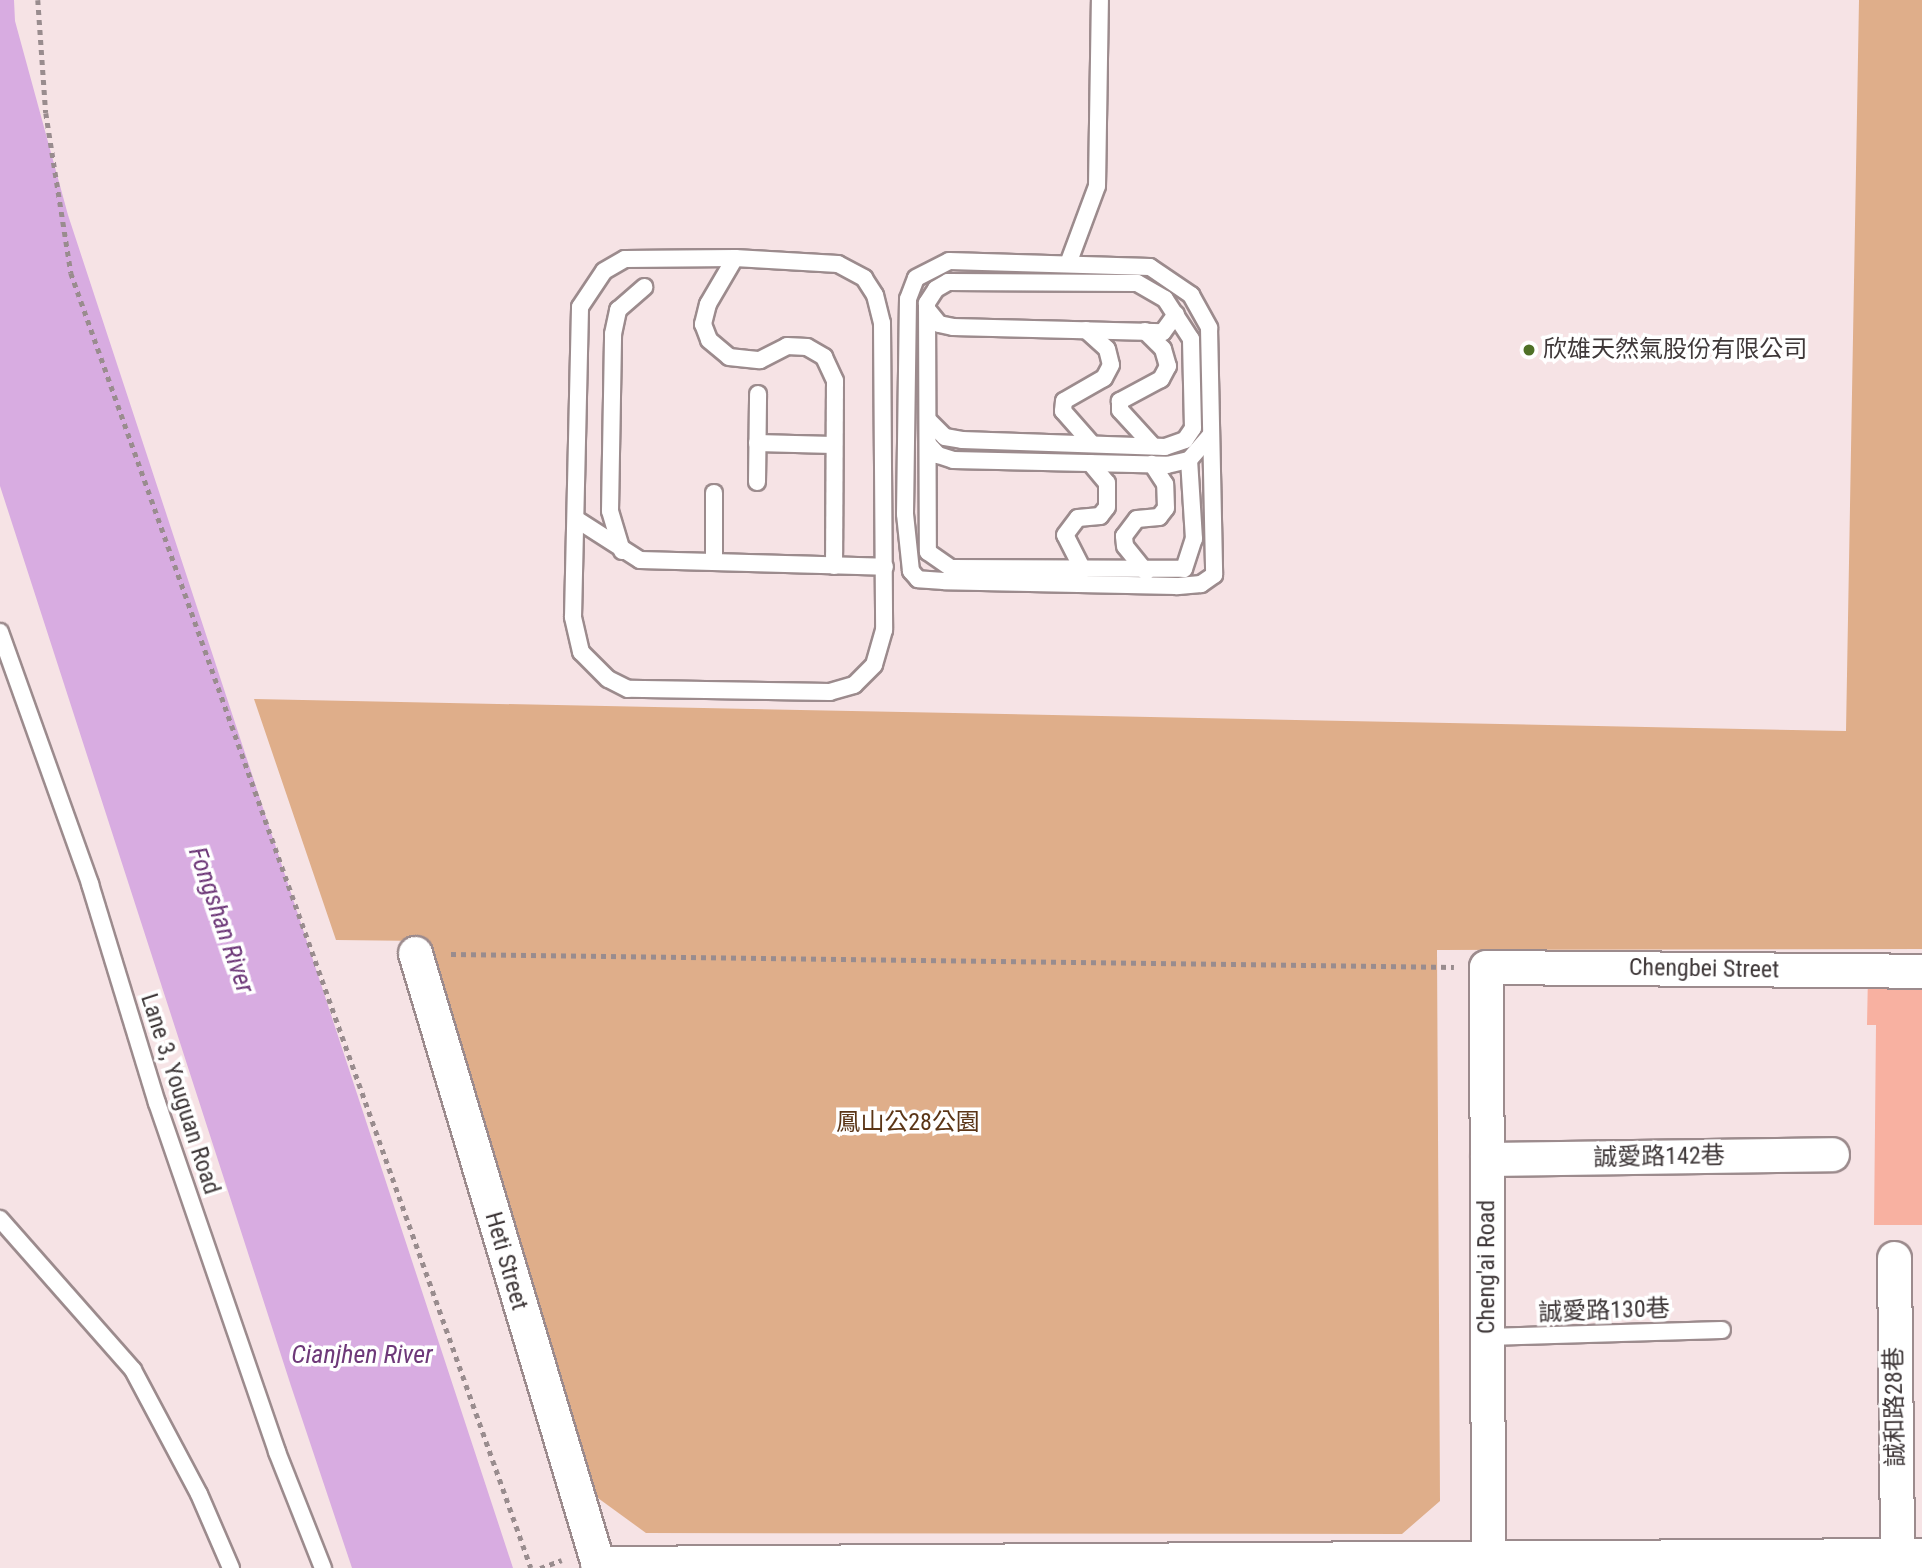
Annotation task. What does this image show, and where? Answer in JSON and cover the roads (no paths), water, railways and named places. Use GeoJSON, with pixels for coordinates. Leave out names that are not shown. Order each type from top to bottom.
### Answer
{"type":"FeatureCollection","features":[{"type":"Feature","properties":{"kind":"street","name":"Heti Street"},"geometry":{"type":"LineString","coordinates":[[415,953],[598,1566]]}},
{"type":"Feature","properties":{"kind":"street","name":"Chengbei Street"},"geometry":{"type":"LineString","coordinates":[[1486,967],[1922,971]]}},
{"type":"Feature","properties":{"kind":"street","name":"Cheng'ai Road"},"geometry":{"type":"LineString","coordinates":[[1486,967],[1488,1563]]}},
{"type":"Feature","properties":{"kind":"street","name":"誠愛路142巷"},"geometry":{"type":"LineString","coordinates":[[1487,1159],[1832,1154]]}},
{"type":"Feature","properties":{"kind":"street","name":"誠和路28巷"},"geometry":{"type":"LineString","coordinates":[[1894,1258],[1909,1556]]}},
{"type":"Feature","properties":{"kind":"street"},"geometry":{"type":"LineString","coordinates":[[598,1566],[1488,1563],[1909,1556]]}},
{"type":"Feature","properties":{"kind":"lane"},"geometry":{"type":"LineString","coordinates":[[1068,264],[1097,186],[1100,0]]}},
{"type":"Feature","properties":{"kind":"lane"},"geometry":{"type":"LineString","coordinates":[[735,258],[708,304],[703,324],[709,340],[729,357],[760,360],[787,346],[807,347],[824,357],[835,381],[834,566]]}},
{"type":"Feature","properties":{"kind":"lane"},"geometry":{"type":"LineString","coordinates":[[735,258],[838,264],[864,278],[875,295],[881,323],[882,420],[884,631],[874,665],[854,685],[830,692],[628,689],[608,679],[581,652],[573,617],[580,307],[588,290],[604,271],[625,259],[735,258]]}},
{"type":"Feature","properties":{"kind":"lane"},"geometry":{"type":"LineString","coordinates":[[949,261],[1150,267],[1183,287],[1203,310],[1209,328],[1214,575],[1201,584],[918,579],[906,561],[908,299],[916,278],[949,261]]}},
{"type":"Feature","properties":{"kind":"lane"},"geometry":{"type":"LineString","coordinates":[[1150,267],[1165,299],[1191,339]]}},
{"type":"Feature","properties":{"kind":"lane"},"geometry":{"type":"LineString","coordinates":[[1165,299],[1136,283],[948,282],[936,289],[927,309],[928,552],[934,560],[951,568],[1146,572],[1184,569],[1192,557],[1189,460]]}},
{"type":"Feature","properties":{"kind":"lane"},"geometry":{"type":"LineString","coordinates":[[622,551],[610,511],[613,334],[618,310],[644,287]]}},
{"type":"Feature","properties":{"kind":"lane"},"geometry":{"type":"LineString","coordinates":[[928,420],[945,437],[962,440],[1153,446],[1185,440],[1193,428],[1191,339],[1183,287]]}},
{"type":"Feature","properties":{"kind":"lane"},"geometry":{"type":"LineString","coordinates":[[927,309],[939,324],[953,327],[1163,332],[1176,314]]}},
{"type":"Feature","properties":{"kind":"lane"},"geometry":{"type":"LineString","coordinates":[[1086,330],[1107,349],[1111,365],[1104,378],[1064,401],[1063,411],[1092,444]]}},
{"type":"Feature","properties":{"kind":"lane"},"geometry":{"type":"LineString","coordinates":[[1145,331],[1163,349],[1168,366],[1161,379],[1120,401],[1120,410],[1153,446]]}},
{"type":"Feature","properties":{"kind":"lane"},"geometry":{"type":"LineString","coordinates":[[757,482],[758,394]]}},
{"type":"Feature","properties":{"kind":"lane"},"geometry":{"type":"LineString","coordinates":[[882,420],[908,420]]}},
{"type":"Feature","properties":{"kind":"lane"},"geometry":{"type":"LineString","coordinates":[[928,443],[938,455],[953,460],[1152,464],[1189,460],[1210,436]]}},
{"type":"Feature","properties":{"kind":"lane"},"geometry":{"type":"LineString","coordinates":[[757,443],[834,445]]}},
{"type":"Feature","properties":{"kind":"lane"},"geometry":{"type":"LineString","coordinates":[[1083,570],[1065,535],[1078,518],[1100,516],[1107,507],[1107,483],[1090,463]]}},
{"type":"Feature","properties":{"kind":"lane"},"geometry":{"type":"LineString","coordinates":[[1146,572],[1125,546],[1124,536],[1137,519],[1159,517],[1166,508],[1165,484],[1152,464]]}},
{"type":"Feature","properties":{"kind":"lane"},"geometry":{"type":"LineString","coordinates":[[714,493],[714,562]]}},
{"type":"Feature","properties":{"kind":"lane"},"geometry":{"type":"LineString","coordinates":[[576,519],[622,551],[640,560],[885,567]]}},
{"type":"Feature","properties":{"kind":"lane","name":"Lane 3, Youguan Road"},"geometry":{"type":"LineString","coordinates":[[0,632],[90,884],[158,1103],[276,1452],[323,1568]]}},
{"type":"Feature","properties":{"kind":"lane"},"geometry":{"type":"LineString","coordinates":[[0,1219],[133,1370],[199,1494],[231,1568]]}},
{"type":"Feature","properties":{"kind":"lane","name":"誠愛路130巷"},"geometry":{"type":"LineString","coordinates":[[1487,1337],[1722,1330]]}},
{"type":"Feature","properties":{"kind":"water","name":"Cianjhen River"},"geometry":{"type":"Polygon","coordinates":[[[0,0],[14,0],[15,21],[68,215],[513,1568],[352,1568],[291,1386],[0,486],[0,0]]]}},
{"type":"Feature","properties":{"kind":"place","name":"欣雄天然氣股份有限公司"},"geometry":{"type":"Point","coordinates":[1529,350]}},
{"type":"Feature","properties":{"kind":"water label","name":"Fongshan River"},"geometry":{"type":"Point","coordinates":[221,920]}},
{"type":"Feature","properties":{"kind":"park label","name":"鳳山公28公園"},"geometry":{"type":"Point","coordinates":[908,1123]}}]}
